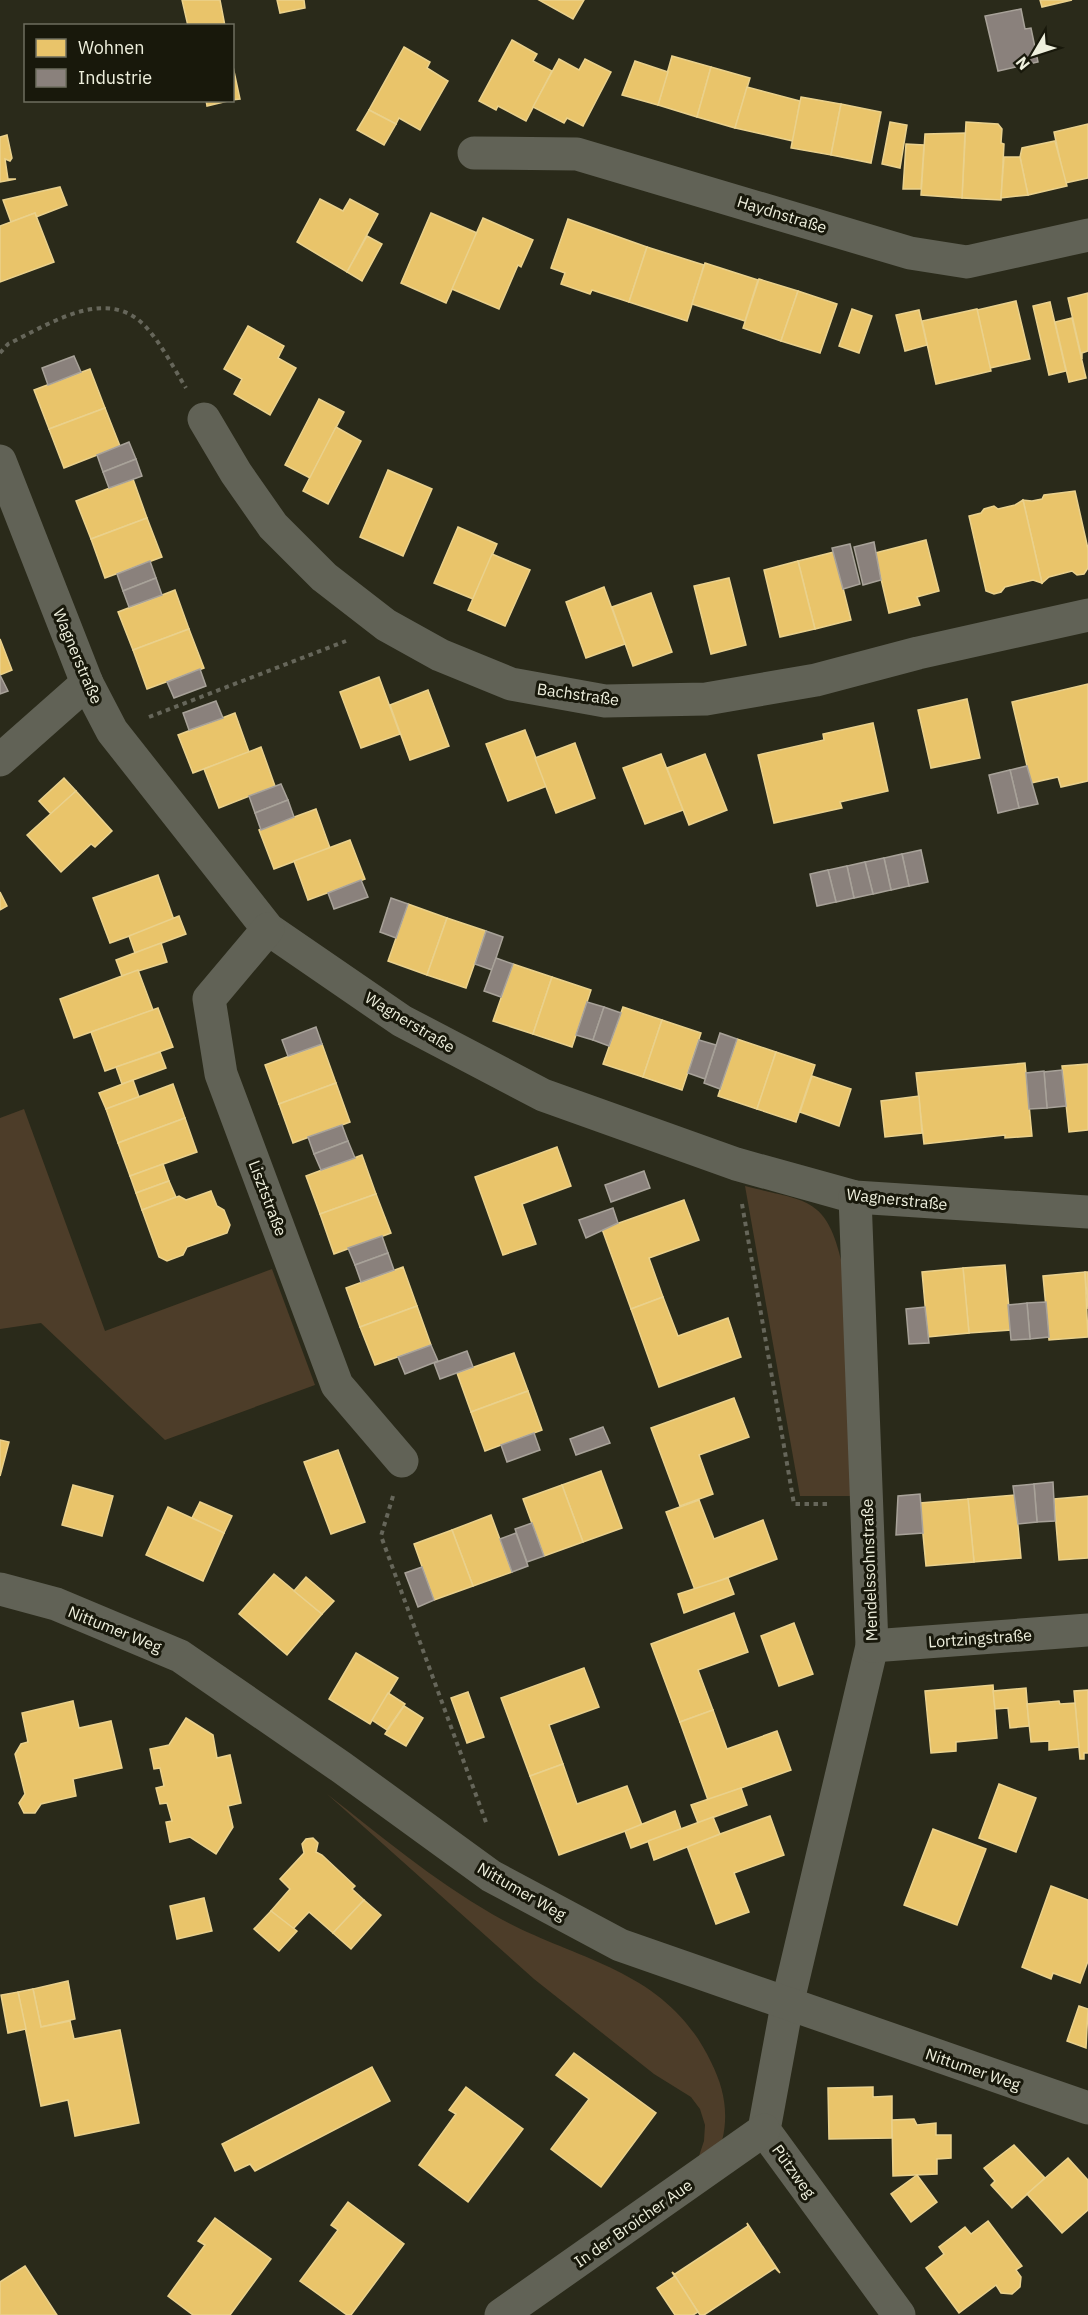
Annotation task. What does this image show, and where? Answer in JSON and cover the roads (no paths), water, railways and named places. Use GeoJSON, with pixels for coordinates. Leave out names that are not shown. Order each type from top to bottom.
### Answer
{"type":"FeatureCollection","features":[{"type":"Feature","properties":{"kind":"street","name":"Haydnstraße"},"geometry":{"type":"LineString","coordinates":[[474,153],[577,154],[910,253],[967,262],[1088,235]]}},
{"type":"Feature","properties":{"kind":"street","name":"Bachstraße"},"geometry":{"type":"LineString","coordinates":[[204,418],[236,473],[273,526],[324,577],[386,625],[440,655],[511,684],[605,701],[706,699],[816,680],[918,653],[1088,615]]}},
{"type":"Feature","properties":{"kind":"street","name":"Wagnerstraße"},"geometry":{"type":"LineString","coordinates":[[0,461],[87,682],[112,731],[268,929],[402,1021],[543,1095],[735,1164],[855,1197],[1088,1212]]}},
{"type":"Feature","properties":{"kind":"street"},"geometry":{"type":"LineString","coordinates":[[0,760],[87,682]]}},
{"type":"Feature","properties":{"kind":"street","name":"Lisztstraße"},"geometry":{"type":"LineString","coordinates":[[268,929],[209,999],[221,1074],[338,1384],[402,1461]]}},
{"type":"Feature","properties":{"kind":"street","name":"Mendelssohnstraße"},"geometry":{"type":"LineString","coordinates":[[787,2005],[872,1646],[855,1197]]}},
{"type":"Feature","properties":{"kind":"street","name":"Nittumer Weg"},"geometry":{"type":"LineString","coordinates":[[0,1589],[56,1604],[180,1656],[341,1767],[491,1876],[620,1946],[1088,2108]]}},
{"type":"Feature","properties":{"kind":"street","name":"Lortzingstraße"},"geometry":{"type":"LineString","coordinates":[[872,1646],[1088,1630]]}},
{"type":"Feature","properties":{"kind":"street","name":"Pützweg"},"geometry":{"type":"LineString","coordinates":[[787,2005],[764,2130],[899,2315]]}},
{"type":"Feature","properties":{"kind":"street","name":"In der Broicher Aue"},"geometry":{"type":"LineString","coordinates":[[501,2315],[764,2130]]}}]}
